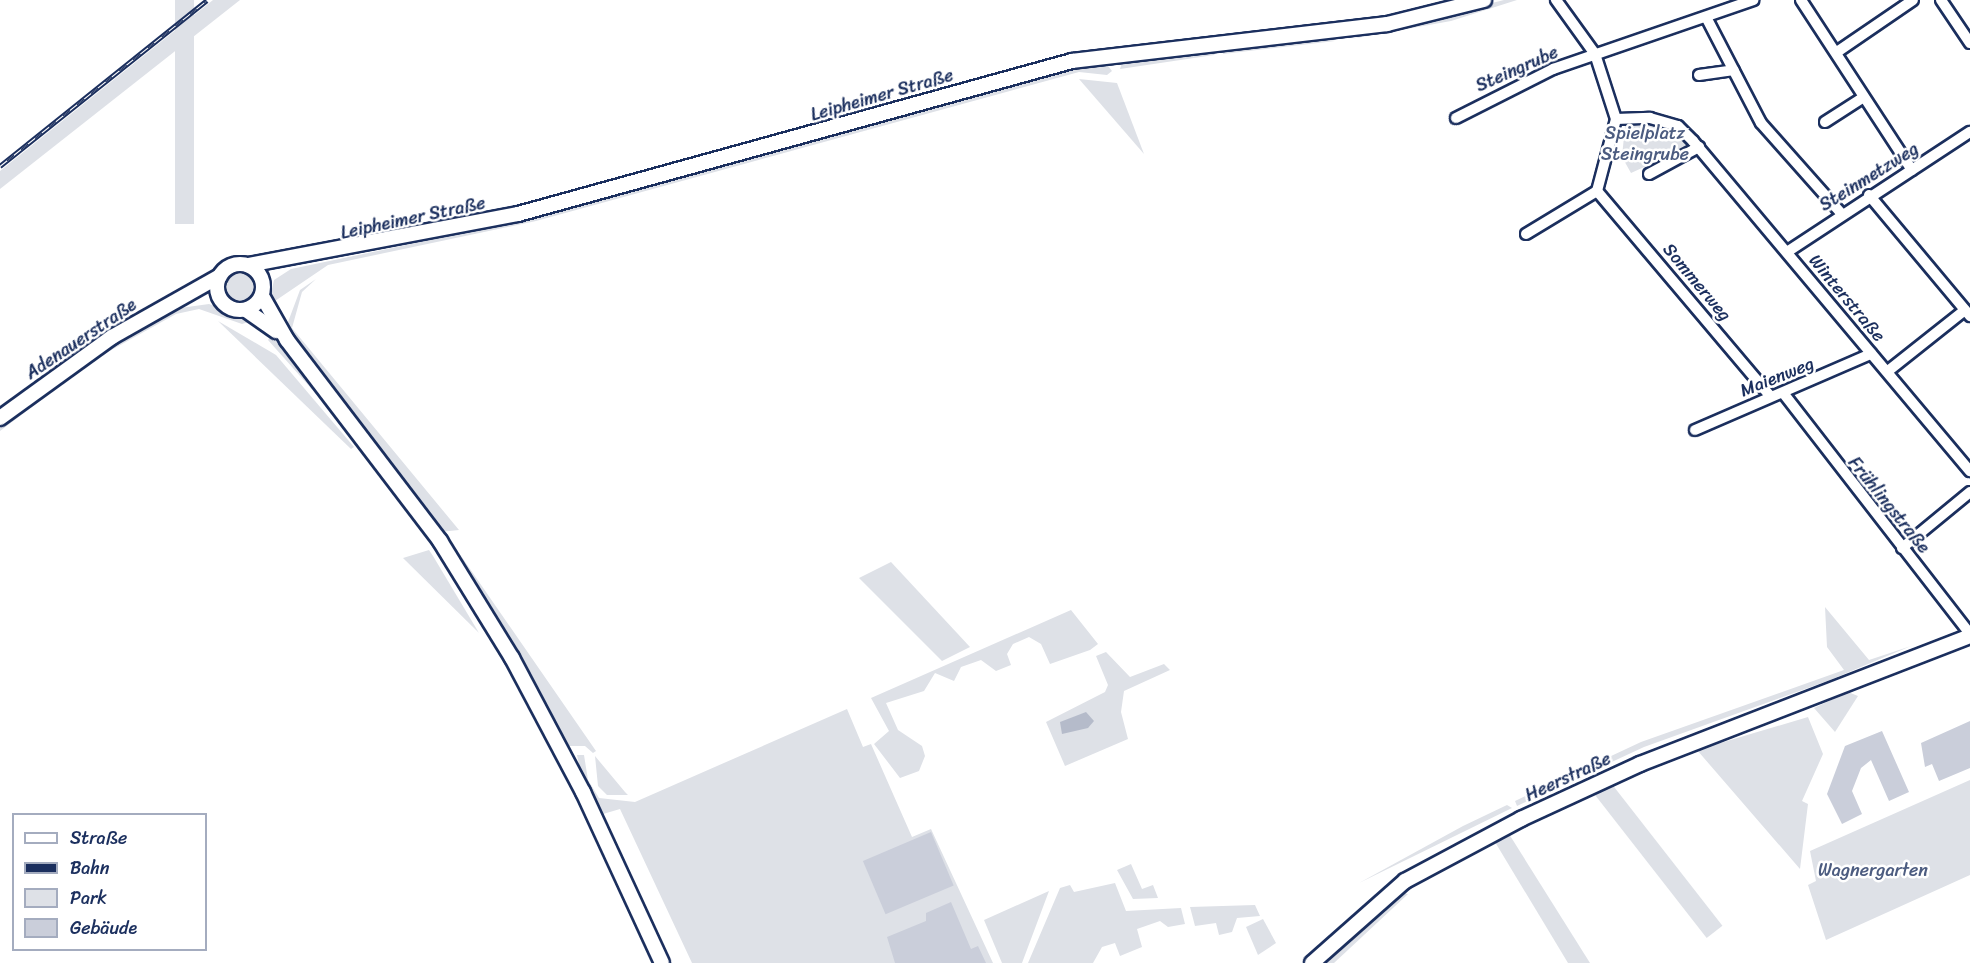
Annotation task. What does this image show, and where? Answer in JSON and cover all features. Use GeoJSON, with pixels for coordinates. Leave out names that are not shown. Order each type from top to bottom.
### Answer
{"type":"FeatureCollection","features":[{"type":"Feature","properties":{"kind":"main road","name":"Leipheimer Straße"},"geometry":{"type":"LineString","coordinates":[[248,265],[296,261],[518,214],[1072,61],[1387,24],[1484,0]]}},
{"type":"Feature","properties":{"kind":"main road","name":"Leipheimer Straße"},"geometry":{"type":"LineString","coordinates":[[263,291],[296,261]]}},
{"type":"Feature","properties":{"kind":"main road"},"geometry":{"type":"LineString","coordinates":[[221,301],[220,276],[233,266],[248,265],[287,340],[440,541],[512,658],[583,792],[662,963]]}},
{"type":"Feature","properties":{"kind":"main road","name":"Adenauerstraße"},"geometry":{"type":"LineString","coordinates":[[0,418],[112,337],[186,298],[220,276]]}},
{"type":"Feature","properties":{"kind":"main road"},"geometry":{"type":"LineString","coordinates":[[246,310],[263,291]]}},
{"type":"Feature","properties":{"kind":"main road"},"geometry":{"type":"LineString","coordinates":[[186,298],[221,301],[246,310],[287,340]]}},
{"type":"Feature","properties":{"kind":"main road","name":"Heerstraße"},"geometry":{"type":"LineString","coordinates":[[1312,963],[1406,881],[1474,842],[1640,764],[1869,679],[1970,635]]}},
{"type":"Feature","properties":{"kind":"street"},"geometry":{"type":"LineString","coordinates":[[1526,234],[1596,191],[1616,119],[1594,54],[1556,0]]}},
{"type":"Feature","properties":{"kind":"street","name":"Steingrube"},"geometry":{"type":"LineString","coordinates":[[1456,118],[1594,54],[1753,0]]}},
{"type":"Feature","properties":{"kind":"street"},"geometry":{"type":"LineString","coordinates":[[1801,0],[1912,170]]}},
{"type":"Feature","properties":{"kind":"street"},"geometry":{"type":"LineString","coordinates":[[1837,52],[1913,0]]}},
{"type":"Feature","properties":{"kind":"street"},"geometry":{"type":"LineString","coordinates":[[1941,0],[1970,43]]}},
{"type":"Feature","properties":{"kind":"street"},"geometry":{"type":"LineString","coordinates":[[1706,17],[1761,123],[1841,213]]}},
{"type":"Feature","properties":{"kind":"street"},"geometry":{"type":"LineString","coordinates":[[1699,75],[1734,70]]}},
{"type":"Feature","properties":{"kind":"street"},"geometry":{"type":"LineString","coordinates":[[1825,122],[1864,97]]}},
{"type":"Feature","properties":{"kind":"street","name":"Winterstraße"},"geometry":{"type":"LineString","coordinates":[[1616,119],[1650,118],[1678,126],[1699,147],[1970,471]]}},
{"type":"Feature","properties":{"kind":"street","name":"Steinmetzweg"},"geometry":{"type":"LineString","coordinates":[[1787,252],[1841,213],[1970,132]]}},
{"type":"Feature","properties":{"kind":"street"},"geometry":{"type":"LineString","coordinates":[[1649,174],[1699,147]]}},
{"type":"Feature","properties":{"kind":"street","name":"Sommerweg"},"geometry":{"type":"LineString","coordinates":[[1596,191],[1770,396]]}},
{"type":"Feature","properties":{"kind":"street"},"geometry":{"type":"LineString","coordinates":[[1869,195],[1967,313],[1888,371]]}},
{"type":"Feature","properties":{"kind":"street","name":"Maienweg"},"geometry":{"type":"LineString","coordinates":[[1695,430],[1770,396],[1784,394],[1871,354]]}},
{"type":"Feature","properties":{"kind":"street","name":"Frühlingstraße"},"geometry":{"type":"LineString","coordinates":[[1784,394],[1970,635]]}},
{"type":"Feature","properties":{"kind":"street"},"geometry":{"type":"LineString","coordinates":[[1902,548],[1970,492]]}},
{"type":"Feature","properties":{"kind":"green space"},"geometry":{"type":"Polygon","coordinates":[[[175,0],[194,0],[194,224],[175,224],[175,0]]]}},
{"type":"Feature","properties":{"kind":"green space"},"geometry":{"type":"Polygon","coordinates":[[[213,0],[240,0],[0,189],[0,171],[213,0]]]}},
{"type":"Feature","properties":{"kind":"green space"},"geometry":{"type":"Polygon","coordinates":[[[1504,0],[1517,0],[1451,21],[1351,39],[1504,0]]]}},
{"type":"Feature","properties":{"kind":"green space"},"geometry":{"type":"Polygon","coordinates":[[[1319,38],[1335,41],[1223,54],[1224,49],[1319,38]]]}},
{"type":"Feature","properties":{"kind":"green space"},"geometry":{"type":"Polygon","coordinates":[[[1218,49],[1214,55],[1120,69],[1123,60],[1218,49]]]}},
{"type":"Feature","properties":{"kind":"green space"},"geometry":{"type":"Polygon","coordinates":[[[1105,62],[1112,71],[1107,75],[1079,72],[536,221],[328,265],[275,301],[270,298],[274,280],[291,269],[536,218],[1030,78],[1105,62]]]}},
{"type":"Feature","properties":{"kind":"green space"},"geometry":{"type":"Polygon","coordinates":[[[1079,79],[1117,83],[1144,154],[1079,79]]]}},
{"type":"Feature","properties":{"kind":"green space","name":"Spielplatz Steingrube"},"geometry":{"type":"Polygon","coordinates":[[[1632,123],[1660,125],[1690,146],[1631,173],[1622,157],[1625,126],[1632,123]]]}},
{"type":"Feature","properties":{"kind":"green space"},"geometry":{"type":"Polygon","coordinates":[[[240,270],[252,275],[257,287],[252,299],[240,304],[228,299],[223,287],[228,275],[240,270]]]}},
{"type":"Feature","properties":{"kind":"green space"},"geometry":{"type":"Polygon","coordinates":[[[316,279],[302,292],[292,328],[459,530],[440,532],[285,330],[300,290],[316,279]]]}},
{"type":"Feature","properties":{"kind":"green space"},"geometry":{"type":"Polygon","coordinates":[[[209,304],[255,320],[242,324],[199,309],[176,314],[97,358],[0,431],[0,425],[94,354],[173,309],[209,304]]]}},
{"type":"Feature","properties":{"kind":"green space"},"geometry":{"type":"Polygon","coordinates":[[[218,321],[276,355],[354,447],[351,449],[218,321]]]}},
{"type":"Feature","properties":{"kind":"green space"},"geometry":{"type":"Polygon","coordinates":[[[273,333],[336,410],[428,539],[333,413],[268,340],[273,333]]]}},
{"type":"Feature","properties":{"kind":"green space"},"geometry":{"type":"Polygon","coordinates":[[[450,540],[596,751],[593,753],[585,746],[567,746],[450,540]]]}},
{"type":"Feature","properties":{"kind":"green space"},"geometry":{"type":"Polygon","coordinates":[[[429,550],[433,556],[479,633],[403,558],[429,550]]]}},
{"type":"Feature","properties":{"kind":"green space"},"geometry":{"type":"Polygon","coordinates":[[[435,550],[507,661],[558,759],[503,662],[435,550]]]}},
{"type":"Feature","properties":{"kind":"green space"},"geometry":{"type":"Polygon","coordinates":[[[891,562],[970,647],[942,661],[859,578],[891,562]]]}},
{"type":"Feature","properties":{"kind":"green space"},"geometry":{"type":"Polygon","coordinates":[[[1825,607],[1869,660],[1911,646],[1830,680],[1644,747],[1517,806],[1515,801],[1641,742],[1844,670],[1827,647],[1825,607]]]}},
{"type":"Feature","properties":{"kind":"green space"},"geometry":{"type":"Polygon","coordinates":[[[1071,610],[1098,644],[1090,650],[1050,664],[1041,644],[1029,637],[1013,644],[1007,654],[1011,665],[996,671],[981,660],[961,667],[954,681],[935,673],[924,691],[886,703],[898,730],[922,746],[925,756],[919,771],[900,778],[874,744],[889,731],[871,698],[1071,610]]]}},
{"type":"Feature","properties":{"kind":"green space"},"geometry":{"type":"Polygon","coordinates":[[[1106,652],[1130,677],[1164,664],[1170,670],[1124,691],[1121,712],[1128,739],[1065,766],[1046,722],[1105,692],[1108,685],[1096,656],[1106,652]]]}},
{"type":"Feature","properties":{"kind":"green space"},"geometry":{"type":"Polygon","coordinates":[[[1848,692],[1858,696],[1835,732],[1814,708],[1848,692]]]}},
{"type":"Feature","properties":{"kind":"green space"},"geometry":{"type":"Polygon","coordinates":[[[847,709],[863,747],[871,744],[912,837],[931,829],[993,963],[692,963],[620,809],[603,814],[581,774],[577,755],[584,755],[588,780],[599,798],[635,802],[847,709]]]}},
{"type":"Feature","properties":{"kind":"green space"},"geometry":{"type":"Polygon","coordinates":[[[1808,717],[1823,754],[1802,801],[1808,804],[1800,869],[1697,750],[1808,717]]]}},
{"type":"Feature","properties":{"kind":"green space"},"geometry":{"type":"Polygon","coordinates":[[[595,756],[628,795],[607,795],[598,786],[595,756]]]}},
{"type":"Feature","properties":{"kind":"green space"},"geometry":{"type":"Polygon","coordinates":[[[563,768],[567,770],[656,963],[651,963],[563,768]]]}},
{"type":"Feature","properties":{"kind":"green space","name":"Wagnergarten"},"geometry":{"type":"Polygon","coordinates":[[[1970,780],[1970,875],[1826,940],[1808,885],[1816,881],[1810,851],[1970,780]]]}},
{"type":"Feature","properties":{"kind":"green space"},"geometry":{"type":"Polygon","coordinates":[[[1611,783],[1722,926],[1707,938],[1595,795],[1611,783]]]}},
{"type":"Feature","properties":{"kind":"green space"},"geometry":{"type":"Polygon","coordinates":[[[1507,805],[1512,808],[1359,883],[1463,826],[1507,805]]]}},
{"type":"Feature","properties":{"kind":"green space"},"geometry":{"type":"Polygon","coordinates":[[[1509,834],[1590,963],[1568,963],[1495,842],[1509,834]]]}},
{"type":"Feature","properties":{"kind":"green space"},"geometry":{"type":"Polygon","coordinates":[[[1131,864],[1142,889],[1153,885],[1158,898],[1133,899],[1117,870],[1131,864]]]}},
{"type":"Feature","properties":{"kind":"green space"},"geometry":{"type":"Polygon","coordinates":[[[1115,883],[1126,911],[1181,908],[1185,924],[1168,927],[1160,921],[1137,929],[1142,947],[1120,956],[1115,943],[1102,947],[1093,963],[1028,963],[1060,888],[1070,885],[1074,892],[1115,883]]]}},
{"type":"Feature","properties":{"kind":"green space"},"geometry":{"type":"Polygon","coordinates":[[[1049,891],[1022,963],[1002,963],[984,920],[1049,891]]]}},
{"type":"Feature","properties":{"kind":"green space"},"geometry":{"type":"Polygon","coordinates":[[[1400,892],[1408,894],[1334,963],[1318,963],[1400,892]]]}},
{"type":"Feature","properties":{"kind":"green space"},"geometry":{"type":"Polygon","coordinates":[[[1255,905],[1260,916],[1237,918],[1232,932],[1219,935],[1216,923],[1195,926],[1190,907],[1255,905]]]}},
{"type":"Feature","properties":{"kind":"green space"},"geometry":{"type":"Polygon","coordinates":[[[1263,919],[1276,943],[1258,955],[1246,927],[1263,919]]]}},
{"type":"Feature","properties":{"kind":"water"},"geometry":{"type":"Polygon","coordinates":[[[1086,712],[1094,721],[1088,728],[1062,734],[1060,722],[1086,712]]]}},
{"type":"Feature","properties":{"kind":"building"},"geometry":{"type":"Polygon","coordinates":[[[1970,721],[1970,768],[1939,781],[1932,764],[1925,767],[1921,743],[1970,721]]]}},
{"type":"Feature","properties":{"kind":"building"},"geometry":{"type":"Polygon","coordinates":[[[1882,731],[1909,792],[1889,801],[1871,760],[1861,768],[1852,791],[1862,814],[1842,824],[1827,794],[1845,746],[1882,731]]]}},
{"type":"Feature","properties":{"kind":"building"},"geometry":{"type":"Polygon","coordinates":[[[931,832],[954,885],[886,914],[863,861],[931,832]]]}},
{"type":"Feature","properties":{"kind":"building"},"geometry":{"type":"Polygon","coordinates":[[[951,902],[971,949],[978,946],[986,963],[895,963],[887,937],[926,921],[926,913],[951,902]]]}},
{"type":"Feature","properties":{"kind":"railway"},"geometry":{"type":"LineString","coordinates":[[0,166],[207,0]]}}]}
